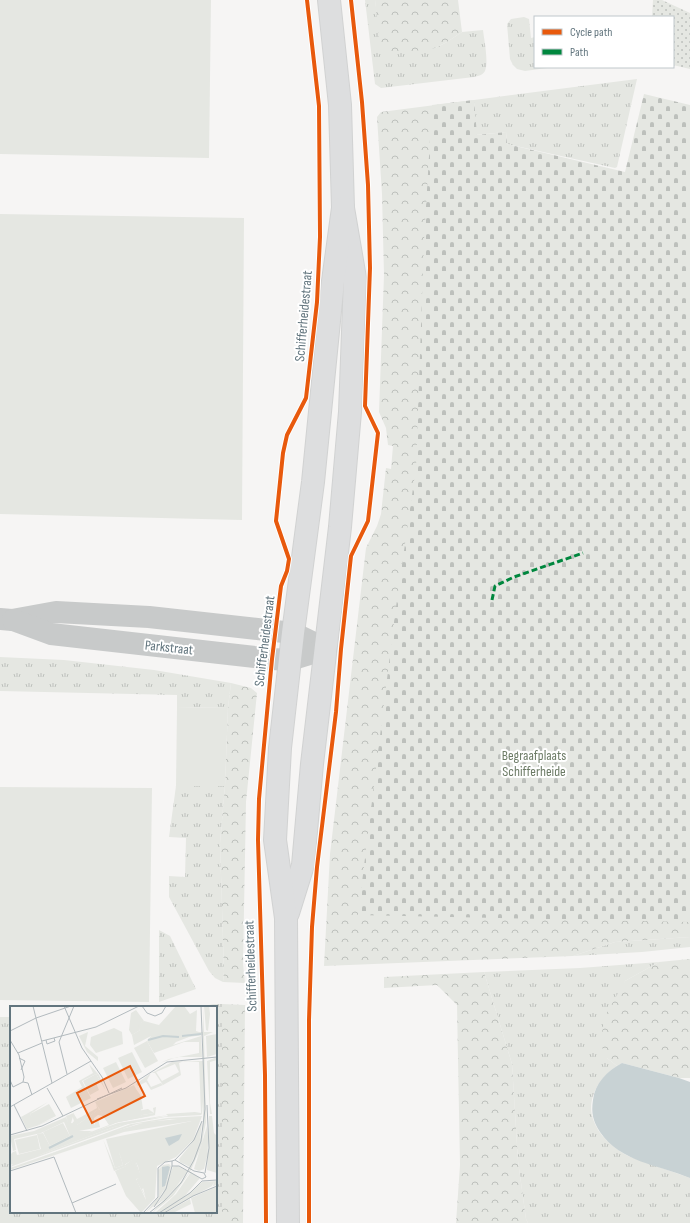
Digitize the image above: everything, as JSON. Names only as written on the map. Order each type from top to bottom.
[{"type":"street","name":"Schifferheidestraat","points":[[286,918],[303,865],[312,764],[340,527],[351,404],[355,278],[343,208],[340,104],[329,0]]},
{"type":"street","name":"Schifferheidestraat","points":[[288,1223],[286,918],[275,840],[280,748],[293,633],[313,482],[333,281],[343,208]]},
{"type":"street","name":"Parkstraat","points":[[6,620],[56,612],[149,617],[293,633],[326,648]]},
{"type":"street","name":"Parkstraat","points":[[6,620],[51,634],[290,660],[326,648]]},
{"type":"green space","points":[[0,0],[211,0],[209,158],[0,154]]},
{"type":"green space","points":[[365,0],[375,0],[377,15],[435,48],[462,32],[483,30],[486,57],[485,71],[474,77],[381,88],[375,84]]},
{"type":"green space","points":[[375,0],[458,0],[462,32],[435,48],[381,56]]},
{"type":"green space","points":[[653,0],[662,0],[690,13],[690,69],[674,65],[674,16],[652,16]]},
{"type":"green space","points":[[524,17],[529,19],[531,38],[534,37],[534,68],[547,68],[525,71],[517,69],[513,65],[510,59],[507,24],[511,19]]},
{"type":"green space","points":[[637,79],[617,167],[615,168],[507,144],[506,132],[476,135],[474,100]]},
{"type":"green space","name":"Begraafplaats Schifferheide","points":[[644,94],[690,105],[690,922],[358,915],[395,614],[416,467],[424,241],[432,105],[474,100],[477,135],[506,132],[507,144],[625,172]]},
{"type":"green space","name":"Begraafplaats Schifferheide","points":[[474,100],[476,135],[690,880],[690,937],[615,942],[573,956],[324,966],[330,854],[366,548],[381,514],[386,468],[391,469],[393,446],[388,445],[386,428],[379,412],[384,275],[382,194],[377,117],[381,112]]},
{"type":"green space","points":[[0,214],[244,218],[242,520],[0,514]]},
{"type":"green space","points":[[0,657],[64,660],[154,670],[231,683],[228,707],[177,708],[177,695],[0,691]]},
{"type":"green space","points":[[231,683],[251,688],[257,693],[246,802],[243,964],[245,983],[223,982],[224,972],[220,843],[225,786],[228,707]]},
{"type":"green space","points":[[228,707],[225,786],[176,786],[177,708]]},
{"type":"green space","points":[[176,786],[225,786],[220,843],[224,972],[223,982],[215,978],[209,971],[169,897],[169,876],[185,877],[186,838],[169,837]]},
{"type":"green space","points":[[0,787],[152,788],[149,1002],[0,1000]]},
{"type":"green space","points":[[159,930],[170,936],[196,989],[159,1002]]},
{"type":"green space","points":[[690,937],[690,947],[642,952],[573,956],[615,942]]},
{"type":"green space","points":[[690,959],[690,1078],[679,1078],[622,1063],[617,1066],[607,1058],[600,1043],[605,1016],[625,981],[659,962]]},
{"type":"green space","points":[[659,962],[625,981],[607,1058],[617,1066],[600,1082],[593,1096],[591,1111],[595,1125],[602,1136],[617,1149],[628,1156],[690,1178],[690,1223],[528,1223],[526,1219],[518,1161],[512,1064],[484,972],[580,968]]},
{"type":"green space","points":[[484,972],[512,1064],[518,1161],[526,1219],[528,1223],[456,1223],[460,1165],[457,1005],[437,985],[384,988],[384,977]]},
{"type":"green space","points":[[222,1004],[222,1223],[0,1223],[0,1017],[10,1017],[10,1213],[217,1213],[217,1006],[205,1006]]},
{"type":"green space","points":[[222,1004],[245,1005],[243,1223],[222,1223]]},
{"type":"shaded area","points":[[622,1063],[690,1082],[690,1178],[629,1156],[608,1142],[600,1132],[593,1117],[592,1109],[594,1094],[603,1078],[611,1070]]},
{"type":"marked path","points":[[492,600],[495,586],[514,577],[583,553]]},
{"type":"cycle path","points":[[266,1223],[265,1075],[258,840],[259,799],[272,659],[281,586],[287,571],[289,559],[276,521],[283,453],[287,435],[306,398],[317,302],[320,237],[319,106],[307,0]]},
{"type":"cycle path","points":[[309,1223],[309,1020],[312,927],[317,867],[336,712],[351,556],[368,521],[378,433],[365,406],[370,268],[368,185],[362,102],[351,0]]}]
